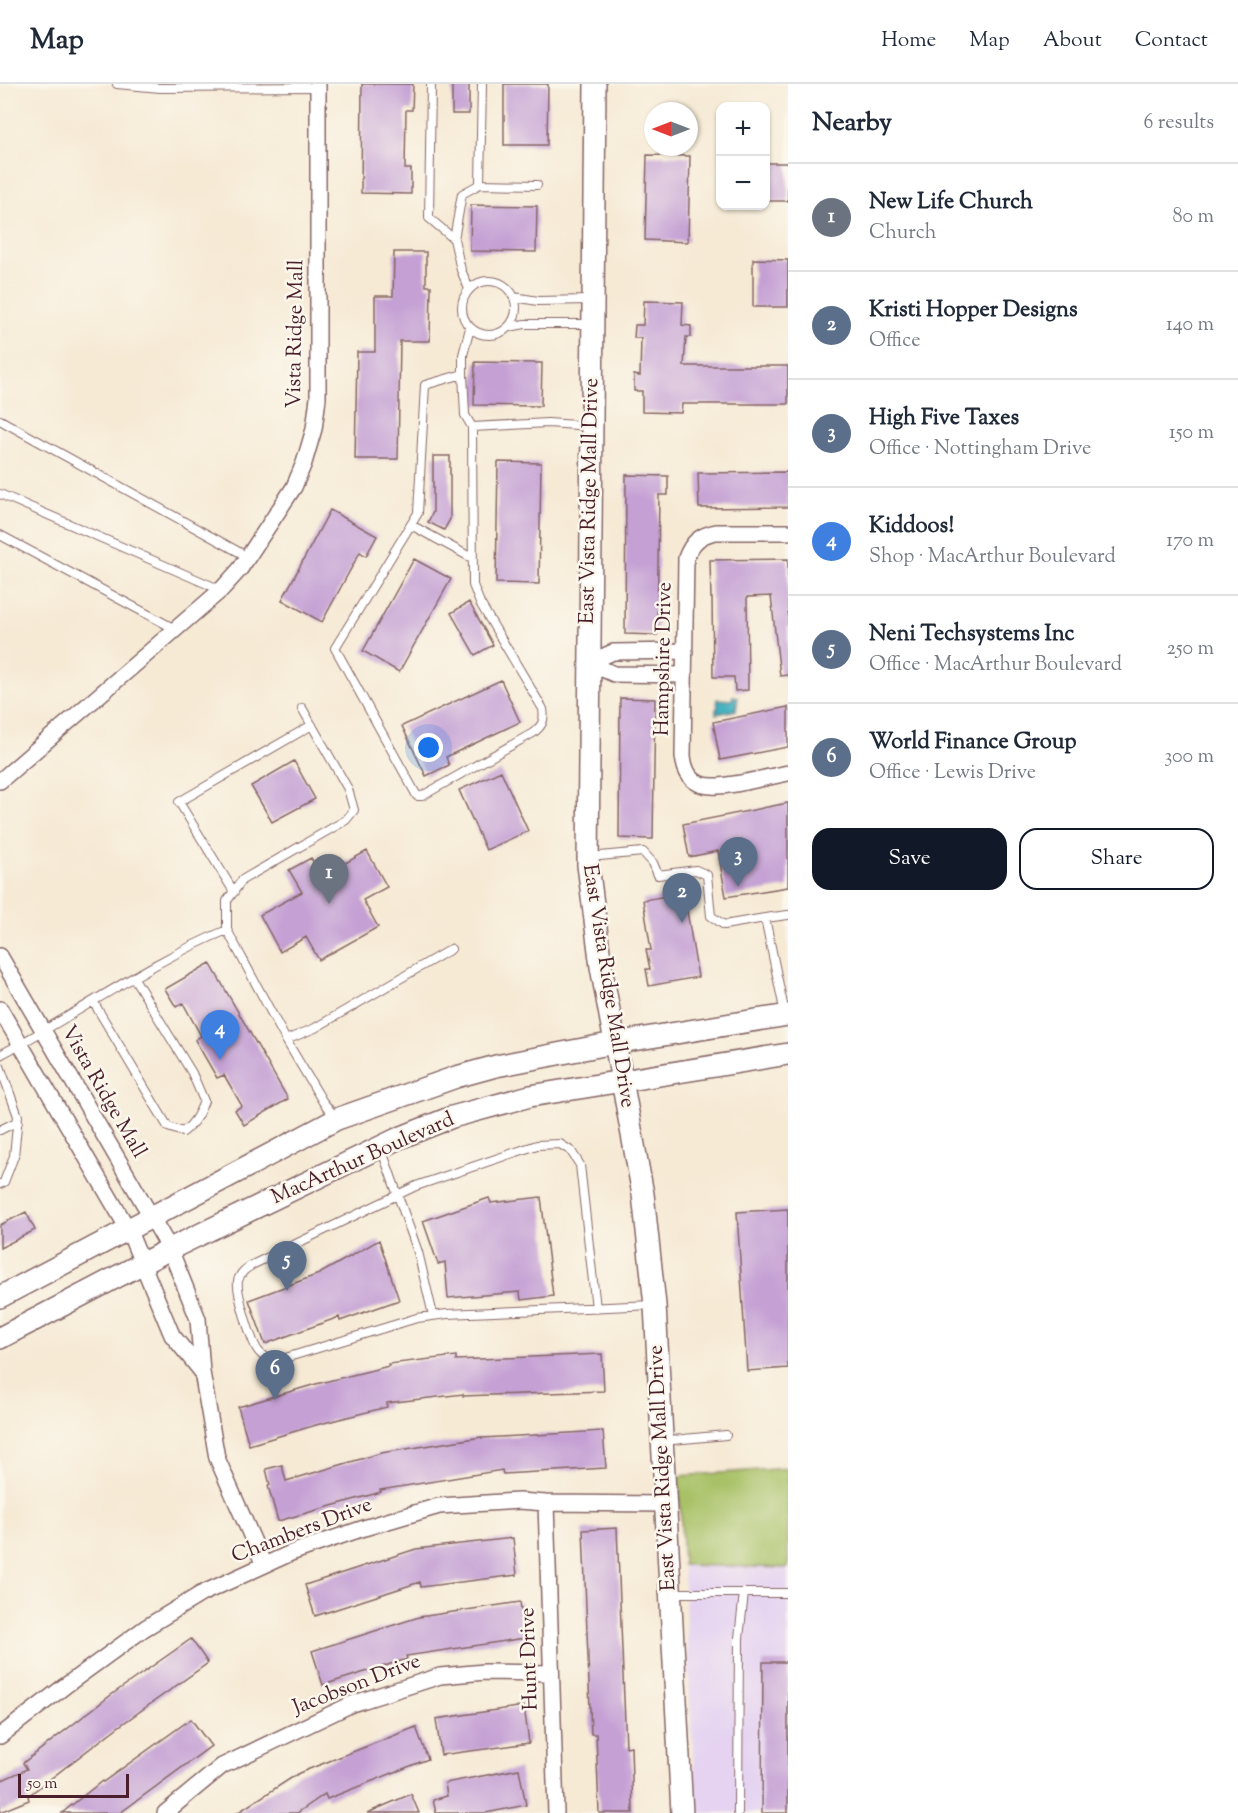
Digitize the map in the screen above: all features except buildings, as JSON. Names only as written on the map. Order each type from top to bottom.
[{"type":"main road","name":"East Vista Ridge Mall Drive","points":[[595,84],[588,857],[601,967],[643,1194],[654,1305],[682,1813]]},
{"type":"main road","name":"MacArthur Boulevard","points":[[0,1297],[337,1119],[456,1077],[496,1066],[614,1043],[787,1015]]},
{"type":"main road","name":"MacArthur Boulevard","points":[[0,1338],[170,1249],[381,1147],[452,1117],[540,1094],[788,1054]]},
{"type":"street","name":"Vista Ridge Mall","points":[[0,782],[221,590],[248,557],[294,487],[314,429],[318,398],[318,86]]},
{"type":"street","name":"Hampshire Drive","points":[[788,532],[716,532],[697,539],[690,548],[686,558],[683,756],[684,765],[693,780],[710,787],[788,773]]},
{"type":"street","points":[[589,663],[613,652],[685,651]]},
{"type":"street","points":[[589,663],[614,674],[684,675]]},
{"type":"street","name":"Vista Ridge Mall","points":[[0,956],[170,1249],[198,1319],[201,1372],[217,1458],[264,1565]]},
{"type":"street","points":[[0,1009],[128,1229],[172,1335],[201,1372]]},
{"type":"street","name":"Chambers Drive","points":[[0,1736],[145,1628],[201,1594],[291,1553],[363,1528],[439,1506],[519,1501],[665,1504]]},
{"type":"street","name":"Hunt Drive","points":[[546,1503],[556,1813]]},
{"type":"street","name":"Jacobson Drive","points":[[165,1813],[222,1766],[352,1704],[440,1676],[485,1672],[551,1673]]},
{"type":"lane","points":[[117,84],[160,88],[318,86]]},
{"type":"lane","points":[[431,84],[429,218],[454,239]]},
{"type":"lane","points":[[480,184],[482,84]]},
{"type":"lane","points":[[469,289],[461,270],[454,239],[462,194],[480,184],[537,185]]},
{"type":"lane","points":[[509,327],[516,313],[514,297],[509,290],[494,281],[476,283],[469,289],[462,304],[465,321],[470,328],[485,335],[525,324],[592,324]]},
{"type":"lane","points":[[514,297],[538,301],[593,300]]},
{"type":"lane","points":[[463,375],[425,385],[418,513],[335,648],[417,796],[423,796],[533,733],[541,727],[544,718],[543,709],[480,603],[473,585],[472,427],[465,415],[463,375],[463,355],[470,328]]},
{"type":"lane","points":[[0,420],[248,557]]},
{"type":"lane","points":[[472,427],[548,423],[591,426]]},
{"type":"lane","points":[[0,494],[221,590]]},
{"type":"lane","points":[[411,525],[472,558]]},
{"type":"lane","points":[[0,535],[175,629]]},
{"type":"lane","points":[[302,708],[348,789],[354,810],[346,820],[242,880],[227,901],[227,930],[286,1040],[323,1102],[337,1119]]},
{"type":"lane","points":[[234,892],[180,802],[312,725]]},
{"type":"lane","points":[[588,857],[642,852],[652,863],[658,875],[696,870],[707,875],[711,916],[724,925],[788,915]]},
{"type":"lane","points":[[765,918],[787,1015]]},
{"type":"lane","points":[[0,1055],[45,1032],[190,945],[227,930]]},
{"type":"lane","points":[[286,1040],[315,1028],[451,949]]},
{"type":"lane","points":[[94,1003],[168,1127],[183,1132],[191,1126],[204,1101],[192,1073],[134,978]]},
{"type":"lane","points":[[0,1066],[2,1080],[18,1116],[14,1156],[0,1184]]},
{"type":"lane","points":[[0,1130],[18,1121]]},
{"type":"lane","points":[[596,1308],[580,1165],[571,1151],[560,1144],[537,1145],[431,1180],[398,1194],[244,1271],[238,1281],[238,1297],[258,1352],[268,1359],[282,1359],[417,1318],[654,1305]]},
{"type":"lane","points":[[381,1147],[418,1252],[433,1316]]},
{"type":"lane","points":[[662,1442],[726,1435]]},
{"type":"lane","points":[[670,1593],[788,1593]]},
{"type":"lane","points":[[738,1813],[739,1638],[744,1593]]},
{"type":"shaded area","points":[[683,1565],[788,1568],[788,1813],[696,1813]]},
{"type":"green space","points":[[788,1468],[788,1568],[683,1565],[679,1476]]},
{"type":"water","points":[[733,696],[738,697],[736,710],[716,714],[717,699],[732,700]]},
{"type":"place","name":"High Five Taxes","points":[[738,887]]},
{"type":"place","name":"New Life Church","points":[[329,904]]},
{"type":"place","name":"Kristi Hopper Designs","points":[[682,923]]},
{"type":"place","name":"Kiddoos!","points":[[220,1060]]},
{"type":"place","name":"Neni Techsystems Inc","points":[[287,1291]]},
{"type":"place","name":"World Finance Group","points":[[275,1400]]}]
